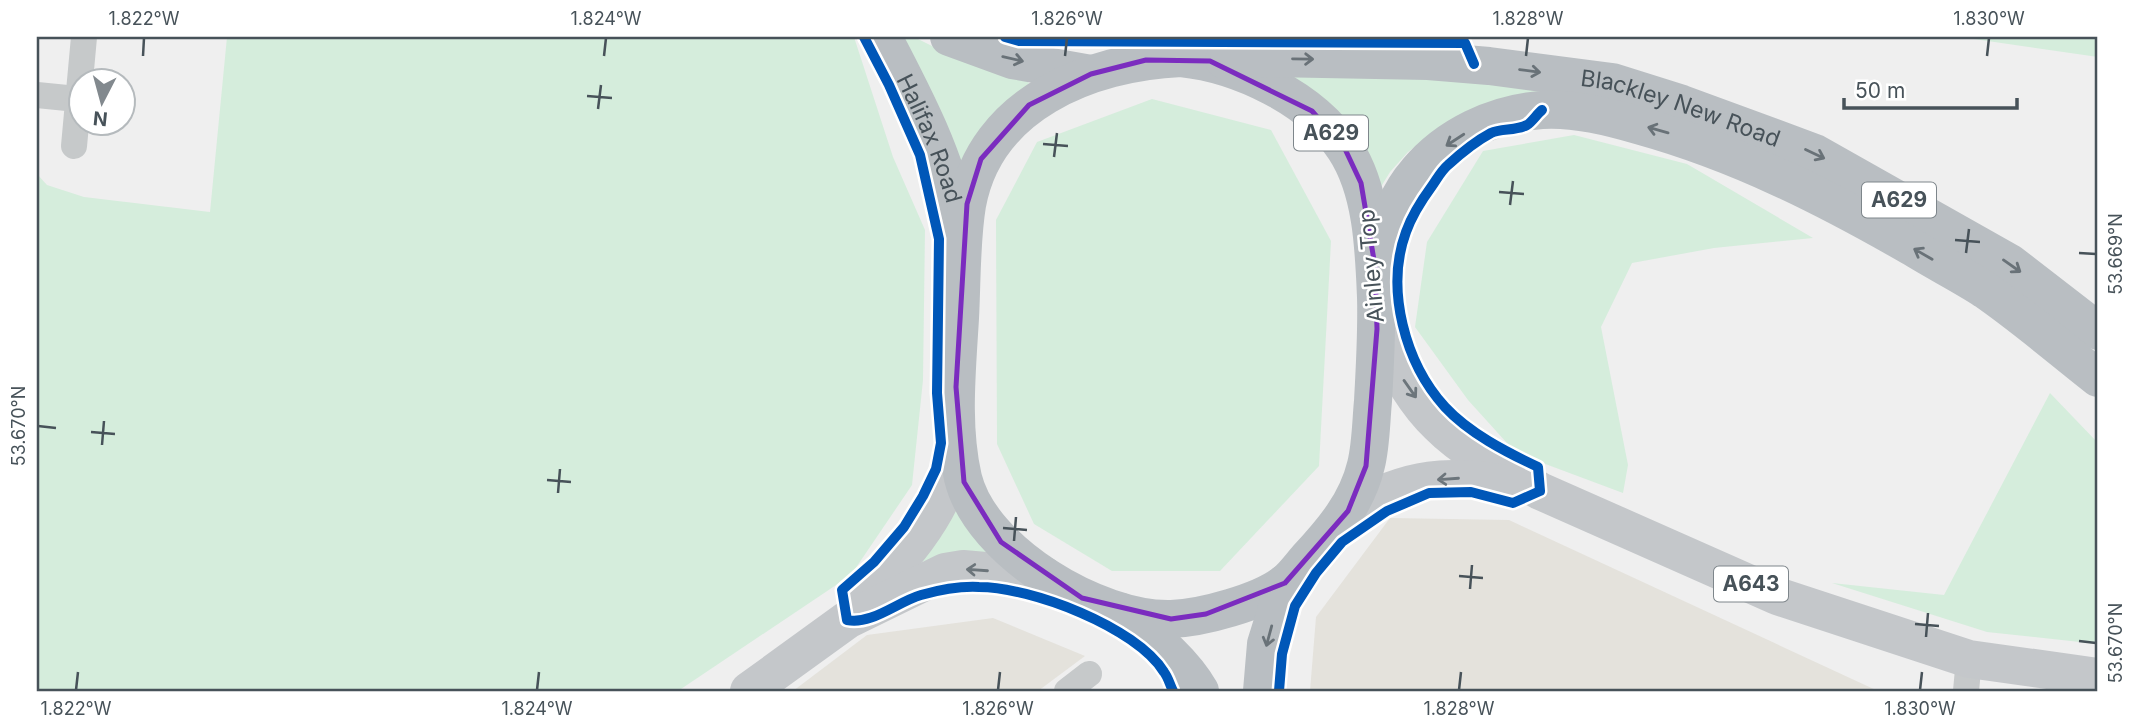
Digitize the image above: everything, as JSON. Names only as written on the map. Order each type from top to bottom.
[{"type":"highway","name":"Halifax Road","points":[[883,37],[939,151],[954,194],[964,246]]},
{"type":"highway","name":"A629","points":[[949,37],[1012,60],[1091,74]]},
{"type":"highway","name":"Ainley Top","points":[[1181,58],[1210,61],[1261,81],[1312,111],[1345,149],[1361,183],[1375,266],[1377,330],[1370,435],[1366,466],[1348,511],[1285,583],[1247,602],[1206,614],[1171,619],[1121,612],[1082,598],[1045,576],[1001,542],[973,504],[964,482],[958,451],[956,387],[964,246],[967,204],[982,159],[1006,128],[1029,105],[1091,74],[1146,60],[1181,58]]},
{"type":"highway","name":"Blackley New Road","points":[[1210,61],[1268,58],[1429,61],[1612,82],[1670,100],[1815,153],[2010,263],[2098,331]]},
{"type":"highway","name":"Blackley New Road","points":[[1375,266],[1393,208],[1417,172],[1435,153],[1455,138],[1496,119],[1518,113],[1564,110],[1623,120],[1700,144],[1777,175],[1844,208],[1984,290],[2098,378]]},
{"type":"highway","name":"A629","points":[[1262,691],[1266,643],[1285,583]]},
{"type":"highway","name":"A629","points":[[1121,612],[1177,659],[1200,691]]},
{"type":"main road","name":"A643","points":[[1377,330],[1405,383],[1440,427],[1540,491],[1777,596],[1967,675],[2098,677]]},
{"type":"main road","points":[[847,620],[867,591],[884,576],[929,521],[953,474],[958,451]]},
{"type":"main road","name":"A643","points":[[1348,511],[1394,488],[1451,477],[1478,479],[1540,491]]},
{"type":"main road","points":[[749,691],[847,620],[945,572],[963,569],[1045,576]]},
{"type":"street","points":[[81,66],[84,37]]},
{"type":"street","points":[[37,95],[66,98]]},
{"type":"street","points":[[74,146],[75,136]]},
{"type":"street","points":[[1067,691],[1089,674]]},
{"type":"highlighted area","points":[[1146,60],[1210,61],[1312,111],[1345,149],[1361,183],[1375,266],[1377,329],[1366,466],[1348,511],[1285,583],[1206,614],[1171,619],[1082,598],[1001,542],[964,482],[956,387],[967,204],[981,159],[1029,105],[1091,74]]},
{"type":"shaded area","points":[[1390,518],[1509,520],[1878,691],[1310,691],[1316,617]]},
{"type":"shaded area","points":[[993,618],[1085,656],[1038,691],[793,691],[867,635]]},
{"type":"green space","points":[[227,37],[854,37],[893,157],[925,230],[923,380],[912,485],[851,575],[678,691],[37,691],[37,174],[47,185],[84,197],[210,212]]},
{"type":"green space","points":[[895,37],[914,37],[952,56],[1023,75],[1033,89],[964,177]]},
{"type":"green space","points":[[1960,37],[2098,37],[2098,57]]},
{"type":"green space","points":[[1281,76],[1466,79],[1542,85],[1537,95],[1446,123],[1408,152],[1390,172],[1376,195]]},
{"type":"green space","points":[[1152,99],[1271,130],[1331,241],[1319,466],[1220,571],[1112,571],[1034,524],[997,444],[996,220],[1037,142]]},
{"type":"green space","points":[[1574,135],[1687,164],[1813,238],[1714,248],[1632,263],[1601,327],[1628,465],[1623,493],[1516,453],[1468,400],[1415,327],[1427,242],[1483,151]]},
{"type":"green space","points":[[2050,393],[2098,443],[2098,644],[1987,632],[1832,583],[1944,595]]},
{"type":"green space","points":[[959,489],[1000,555],[936,558],[915,564]]},
{"type":"cycle path","points":[[864,37],[920,155],[939,239],[937,393],[941,443],[936,469],[904,527],[874,562],[842,590],[847,620],[866,619],[912,598],[950,589],[979,587],[1026,594],[1080,613],[1131,640],[1150,655],[1164,672],[1173,691]]},
{"type":"cycle path","points":[[1005,37],[1019,41],[1465,43],[1474,64]]},
{"type":"cycle path","points":[[1279,691],[1282,654],[1295,606],[1316,573],[1342,542],[1387,511],[1429,493],[1471,492],[1513,503],[1540,491],[1538,467],[1465,425],[1445,407],[1431,389],[1419,369],[1403,324],[1398,277],[1400,254],[1408,226],[1443,170],[1485,136],[1495,131],[1527,125],[1542,110]]}]
